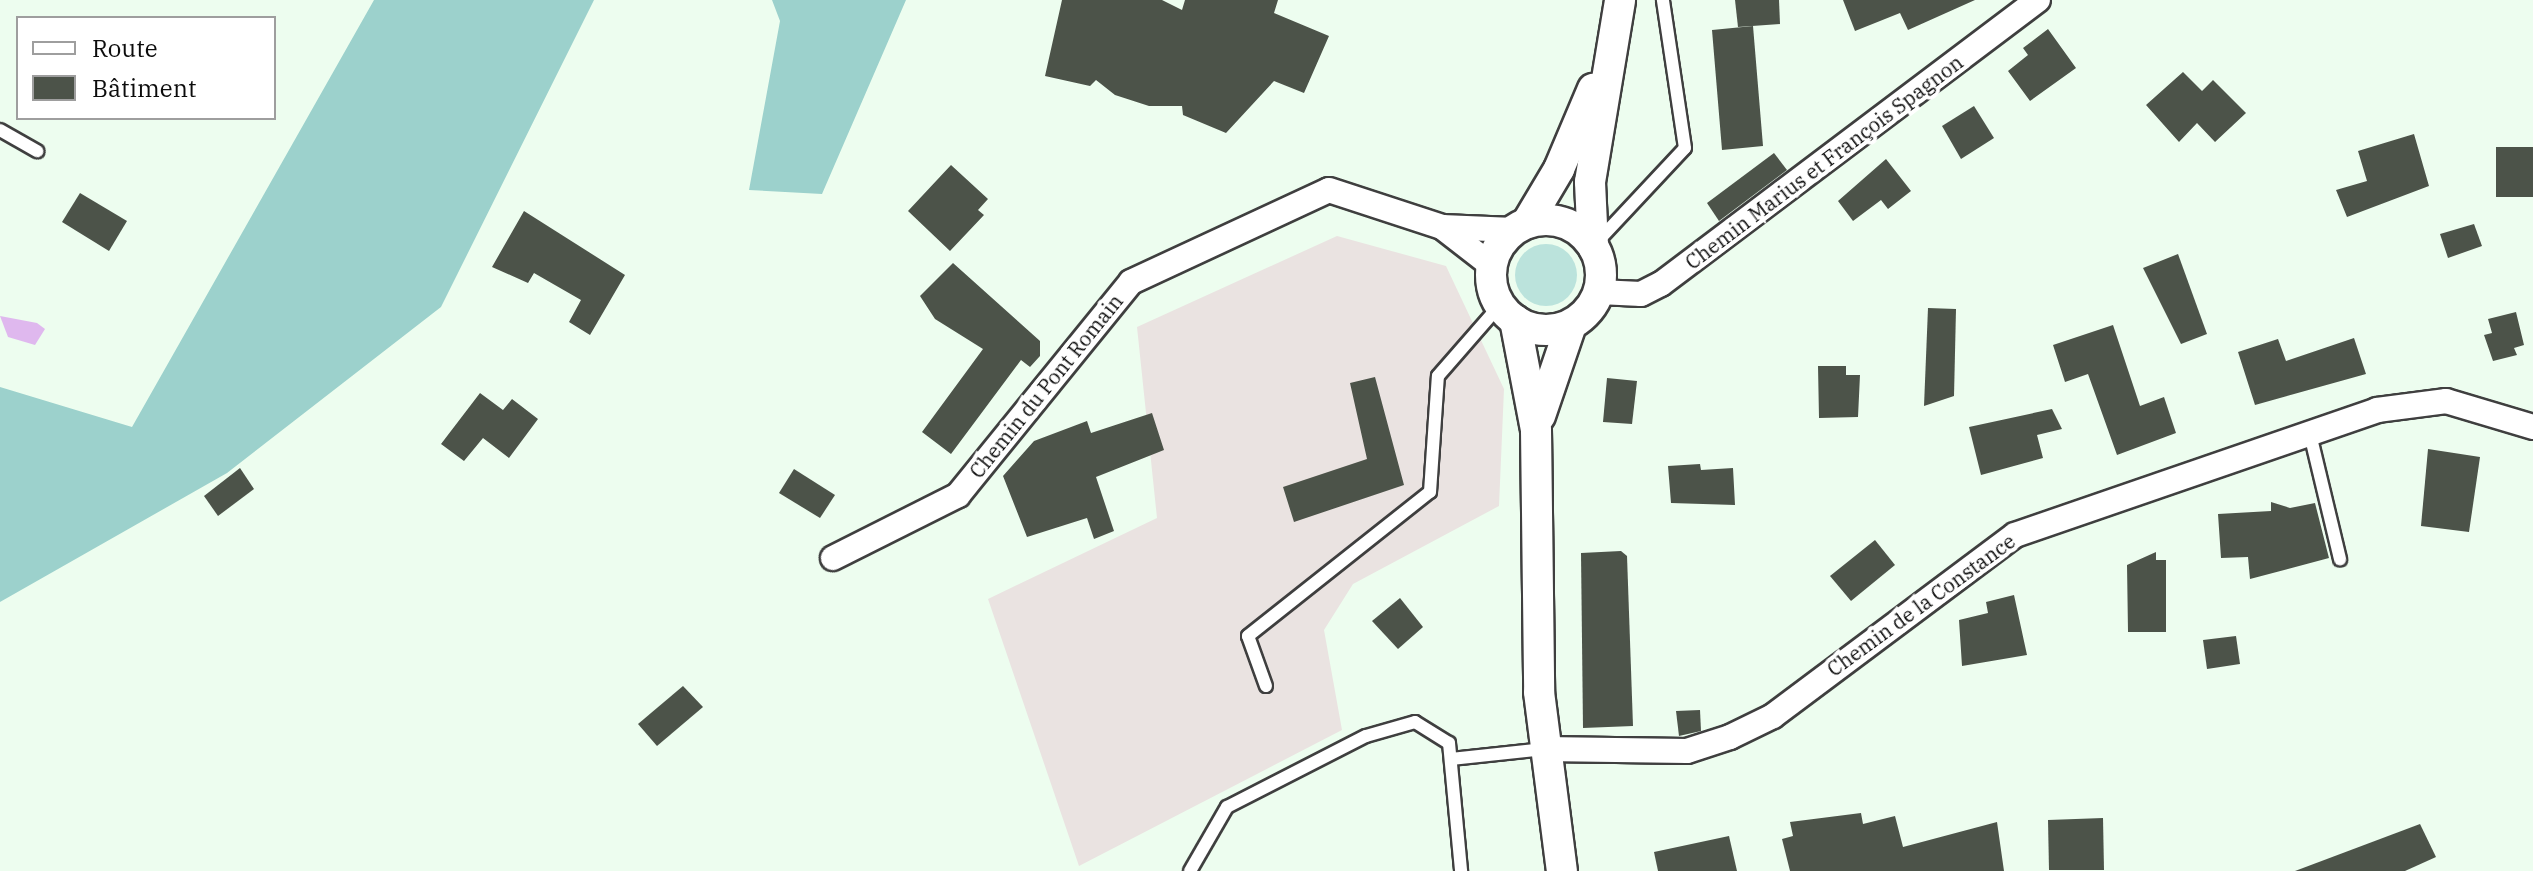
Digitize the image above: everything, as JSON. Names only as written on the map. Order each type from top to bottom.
[{"type":"street","points":[[1536,430],[1571,325],[1599,292],[1590,182],[1620,0]]},
{"type":"street","name":"Chemin Marius et François Spagnon","points":[[1599,292],[1641,294],[1661,284],[2038,0]]},
{"type":"street","points":[[1562,871],[1544,749],[1536,430],[1507,313],[1491,265],[1559,169],[1612,47]]},
{"type":"street","name":"Chemin du Pont Romain","points":[[833,558],[958,495],[1131,282],[1329,190],[1442,227],[1520,226]]},
{"type":"street","points":[[1520,226],[1571,225],[1593,246]]},
{"type":"street","name":"Chemin du Pont Romain","points":[[1442,227],[1491,265]]},
{"type":"street","points":[[1507,313],[1542,330],[1571,325]]},
{"type":"street","name":"Chemin de la Constance","points":[[1544,749],[1687,751],[1730,737],[1773,716],[2015,535],[2377,410],[2446,401],[2533,427]]},
{"type":"lane","points":[[1593,246],[1685,148],[1663,0]]},
{"type":"lane","points":[[0,130],[37,151]]},
{"type":"lane","points":[[1266,686],[1248,636],[1430,492],[1438,376],[1507,313]]},
{"type":"lane","points":[[2310,434],[2340,559]]},
{"type":"lane","points":[[1190,871],[1227,807],[1366,736],[1415,722],[1449,743],[1461,871]]},
{"type":"lane","points":[[1451,759],[1544,749]]},
{"type":"shaded area","points":[[374,0],[594,0],[441,307],[227,473],[0,602],[0,387],[132,427]]},
{"type":"shaded area","points":[[772,0],[906,0],[822,194],[749,190],[780,21]]},
{"type":"shaded area","points":[[1337,236],[1446,266],[1504,389],[1499,506],[1353,584],[1324,630],[1342,730],[1079,866],[988,599],[1157,518],[1137,327]]},
{"type":"shaded area","points":[[1546,244],[1558,246],[1568,253],[1575,263],[1575,287],[1568,297],[1558,304],[1546,306],[1534,304],[1524,297],[1517,287],[1515,275],[1517,263],[1524,253],[1534,246]]},
{"type":"shaded area","points":[[0,316],[37,323],[45,329],[35,345],[8,337]]},
{"type":"building","points":[[1062,0],[1162,0],[1182,10],[1185,0],[1278,0],[1274,13],[1329,36],[1304,93],[1274,81],[1226,133],[1183,115],[1182,106],[1149,106],[1115,95],[1096,80],[1090,86],[1045,76]]},
{"type":"building","points":[[1735,0],[1779,0],[1780,24],[1738,27]]},
{"type":"building","points":[[1843,0],[1975,0],[1908,30],[1900,13],[1855,31]]},
{"type":"building","points":[[1753,26],[1763,146],[1722,150],[1712,30]]},
{"type":"building","points":[[2048,29],[2076,68],[2030,101],[2008,71],[2028,55],[2023,48]]},
{"type":"building","points":[[2183,72],[2202,91],[2213,80],[2246,113],[2215,142],[2197,123],[2179,142],[2146,105]]},
{"type":"building","points":[[1974,106],[1994,138],[1961,159],[1942,126]]},
{"type":"building","points":[[2414,134],[2429,186],[2347,217],[2336,190],[2367,181],[2358,151]]},
{"type":"building","points":[[2496,147],[2533,147],[2533,197],[2496,197]]},
{"type":"building","points":[[1774,153],[1787,170],[1719,221],[1707,203]]},
{"type":"building","points":[[1886,159],[1911,191],[1888,209],[1881,200],[1853,221],[1838,201]]},
{"type":"building","points":[[951,165],[988,199],[978,210],[984,215],[950,251],[908,211]]},
{"type":"building","points":[[80,193],[127,221],[109,251],[62,222]]},
{"type":"building","points":[[524,211],[625,275],[590,335],[569,322],[581,300],[534,273],[528,283],[492,267]]},
{"type":"building","points":[[2474,224],[2482,246],[2448,258],[2440,234]]},
{"type":"building","points":[[2178,254],[2207,334],[2181,344],[2143,268]]},
{"type":"building","points":[[953,263],[1040,341],[1040,356],[1030,367],[1021,360],[951,454],[922,432],[983,349],[935,319],[920,296]]},
{"type":"building","points":[[1928,308],[1956,309],[1954,396],[1924,406]]},
{"type":"building","points":[[2516,312],[2524,345],[2514,348],[2517,355],[2493,361],[2484,335],[2492,333],[2488,319]]},
{"type":"building","points":[[2113,325],[2140,406],[2164,397],[2176,433],[2117,455],[2088,374],[2065,382],[2053,345]]},
{"type":"building","points":[[2354,338],[2366,374],[2255,405],[2238,352],[2278,339],[2286,361]]},
{"type":"building","points":[[1818,366],[1846,366],[1846,375],[1860,375],[1858,417],[1819,418]]},
{"type":"building","points":[[1375,377],[1404,485],[1294,522],[1283,487],[1367,459],[1350,383]]},
{"type":"building","points":[[1607,378],[1637,381],[1632,424],[1603,422]]},
{"type":"building","points":[[480,393],[503,410],[512,399],[538,419],[509,458],[483,438],[464,461],[441,444]]},
{"type":"building","points":[[2052,409],[2062,429],[2037,435],[2043,458],[1981,475],[1969,427]]},
{"type":"building","points":[[1152,413],[1164,450],[1096,477],[1114,531],[1094,539],[1087,518],[1027,537],[1003,476],[1034,441],[1087,421],[1091,433]]},
{"type":"building","points":[[2428,449],[2480,457],[2469,532],[2421,526]]},
{"type":"building","points":[[1700,464],[1701,470],[1733,468],[1735,505],[1671,503],[1668,466]]},
{"type":"building","points":[[240,468],[254,489],[218,516],[204,496]]},
{"type":"building","points":[[794,469],[835,495],[820,518],[779,493]]},
{"type":"building","points":[[2271,502],[2290,508],[2315,503],[2329,558],[2250,579],[2248,557],[2221,558],[2218,514],[2271,511]]},
{"type":"building","points":[[1875,540],[1895,565],[1851,601],[1830,576]]},
{"type":"building","points":[[1621,551],[1627,556],[1633,726],[1583,728],[1581,553]]},
{"type":"building","points":[[2156,552],[2156,560],[2166,560],[2166,632],[2128,632],[2127,565]]},
{"type":"building","points":[[2014,595],[2027,655],[1962,666],[1959,620],[1988,613],[1986,602]]},
{"type":"building","points":[[1400,598],[1423,627],[1398,649],[1372,621]]},
{"type":"building","points":[[2236,636],[2240,664],[2207,669],[2203,640]]},
{"type":"building","points":[[683,686],[703,707],[657,746],[638,724]]},
{"type":"building","points":[[1700,710],[1701,731],[1679,736],[1676,711]]},
{"type":"building","points":[[1861,813],[1863,824],[1895,816],[1903,847],[1997,822],[2004,871],[1790,871],[1782,839],[1793,836],[1790,822]]},
{"type":"building","points":[[2103,818],[2104,870],[2049,870],[2048,820]]},
{"type":"building","points":[[2420,824],[2436,857],[2405,871],[2295,871]]},
{"type":"building","points":[[1729,836],[1737,871],[1658,871],[1654,852]]}]
